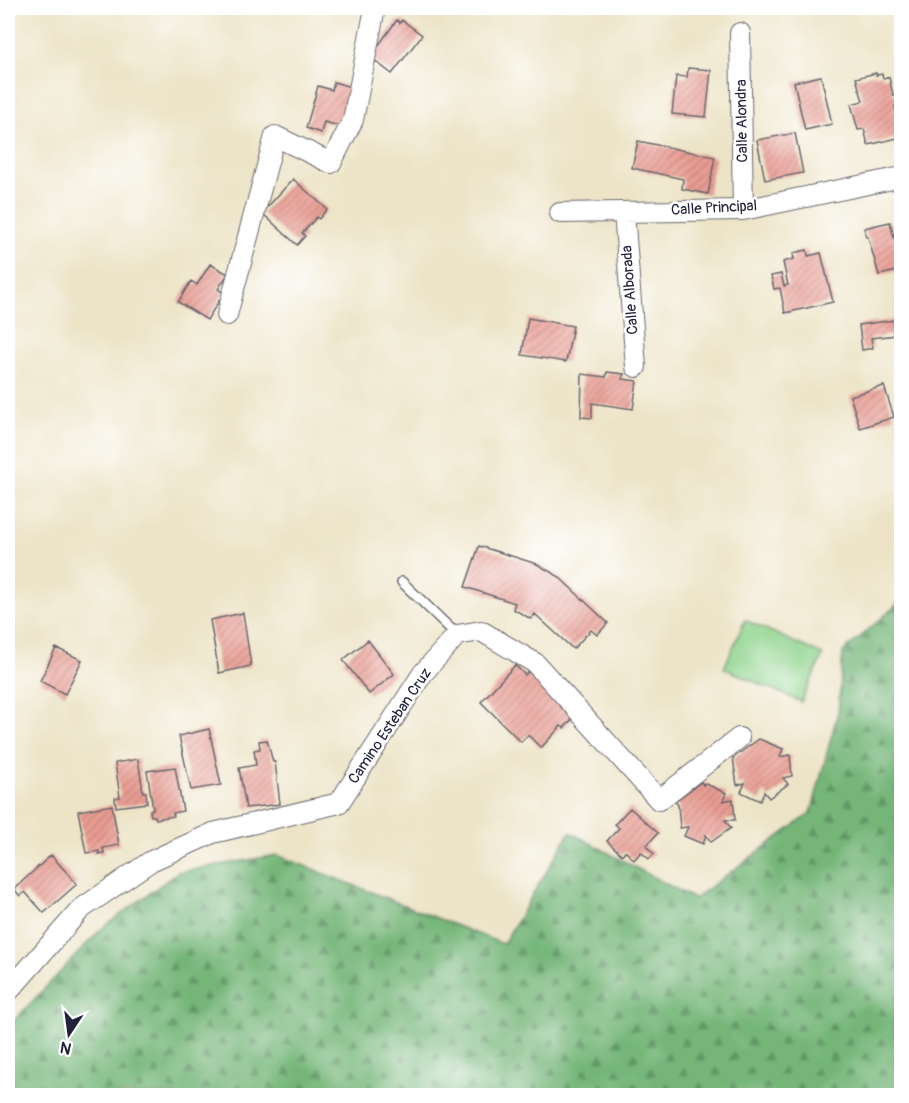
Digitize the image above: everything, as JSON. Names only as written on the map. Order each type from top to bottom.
[{"type":"street","points":[[227,315],[275,136],[332,163],[353,120],[375,8]]},
{"type":"street","name":"Calle Alondra","points":[[740,33],[743,210]]},
{"type":"street","name":"Calle Principal","points":[[560,213],[743,210],[902,177]]},
{"type":"street","name":"Calle Alborada","points":[[624,212],[636,367]]},
{"type":"street","points":[[457,635],[481,631],[535,663],[659,800],[738,738]]},
{"type":"street","name":"Camino Esteban Cruz","points":[[8,992],[81,909],[151,861],[213,833],[339,803],[423,673],[457,635]]},
{"type":"lane","points":[[402,582],[457,635]]},
{"type":"green space","points":[[901,601],[901,1095],[8,1095],[8,1027],[100,930],[178,872],[277,855],[503,944],[570,832],[694,899],[811,813],[838,712],[843,652]]},
{"type":"green space","points":[[745,620],[823,655],[801,702],[724,668]]},
{"type":"building","points":[[397,20],[400,23],[402,20],[422,35],[392,74],[370,57]]},
{"type":"building","points":[[688,68],[711,70],[706,117],[672,114],[676,76],[687,77]]},
{"type":"building","points":[[876,73],[876,75],[882,74],[883,78],[889,77],[893,95],[898,94],[901,105],[895,106],[902,137],[868,145],[864,129],[858,130],[851,104],[863,101],[856,78]]},
{"type":"building","points":[[821,76],[832,124],[805,130],[794,82]]},
{"type":"building","points":[[334,82],[354,88],[343,127],[324,122],[321,133],[306,128],[318,86],[332,90]]},
{"type":"building","points":[[795,133],[803,173],[765,180],[757,140]]},
{"type":"building","points":[[638,141],[715,157],[708,194],[682,189],[683,179],[632,168]]},
{"type":"building","points":[[293,179],[327,209],[302,233],[305,236],[297,245],[262,213]]},
{"type":"building","points":[[890,222],[901,270],[879,275],[864,228]]},
{"type":"building","points":[[807,250],[808,256],[821,253],[833,302],[785,313],[780,288],[774,289],[771,276],[781,274],[784,286],[788,285],[783,262],[794,259],[793,253]]},
{"type":"building","points":[[210,264],[228,274],[218,289],[224,293],[207,320],[178,302],[191,281],[197,285]]},
{"type":"building","points":[[528,318],[573,326],[566,362],[522,355]]},
{"type":"building","points":[[894,320],[896,335],[871,338],[873,348],[862,350],[859,325]]},
{"type":"building","points":[[607,372],[624,374],[622,379],[637,381],[633,409],[592,403],[592,418],[581,417],[582,374],[606,377]]},
{"type":"building","points":[[884,386],[894,417],[860,428],[850,396]]},
{"type":"building","points":[[479,546],[537,564],[558,576],[608,623],[597,635],[591,630],[573,649],[535,614],[531,619],[513,609],[515,603],[465,587]]},
{"type":"building","points":[[243,613],[251,666],[219,673],[210,620]]},
{"type":"building","points":[[368,640],[394,674],[369,694],[343,660]]},
{"type":"building","points":[[56,648],[82,660],[65,694],[40,681]]},
{"type":"building","points":[[515,665],[525,675],[530,670],[575,716],[564,728],[561,726],[541,748],[528,735],[521,742],[481,702]]},
{"type":"building","points":[[209,729],[221,785],[191,790],[179,736]]},
{"type":"building","points":[[759,739],[783,749],[780,757],[790,755],[792,776],[783,778],[788,784],[769,798],[764,792],[760,801],[741,792],[745,783],[737,785],[733,758]]},
{"type":"building","points":[[267,740],[273,762],[275,762],[280,804],[246,808],[239,768],[256,765],[254,750],[260,749],[259,741]]},
{"type":"building","points":[[138,759],[147,803],[116,807],[115,798],[120,797],[115,763]]},
{"type":"building","points":[[175,767],[183,811],[173,813],[174,816],[156,819],[155,816],[151,816],[150,810],[153,809],[147,771]]},
{"type":"building","points":[[701,782],[703,785],[704,783],[726,793],[723,801],[733,799],[735,820],[725,820],[731,828],[711,842],[706,835],[703,844],[684,836],[688,827],[680,828],[678,805],[675,801]]},
{"type":"building","points":[[112,805],[119,845],[103,848],[104,853],[99,854],[99,851],[86,853],[78,811]]},
{"type":"building","points":[[630,808],[658,833],[646,846],[654,854],[649,859],[641,852],[634,860],[625,851],[622,855],[607,841],[619,828],[615,824]]},
{"type":"building","points":[[51,855],[77,884],[44,913],[25,892],[20,896],[14,889]]}]
